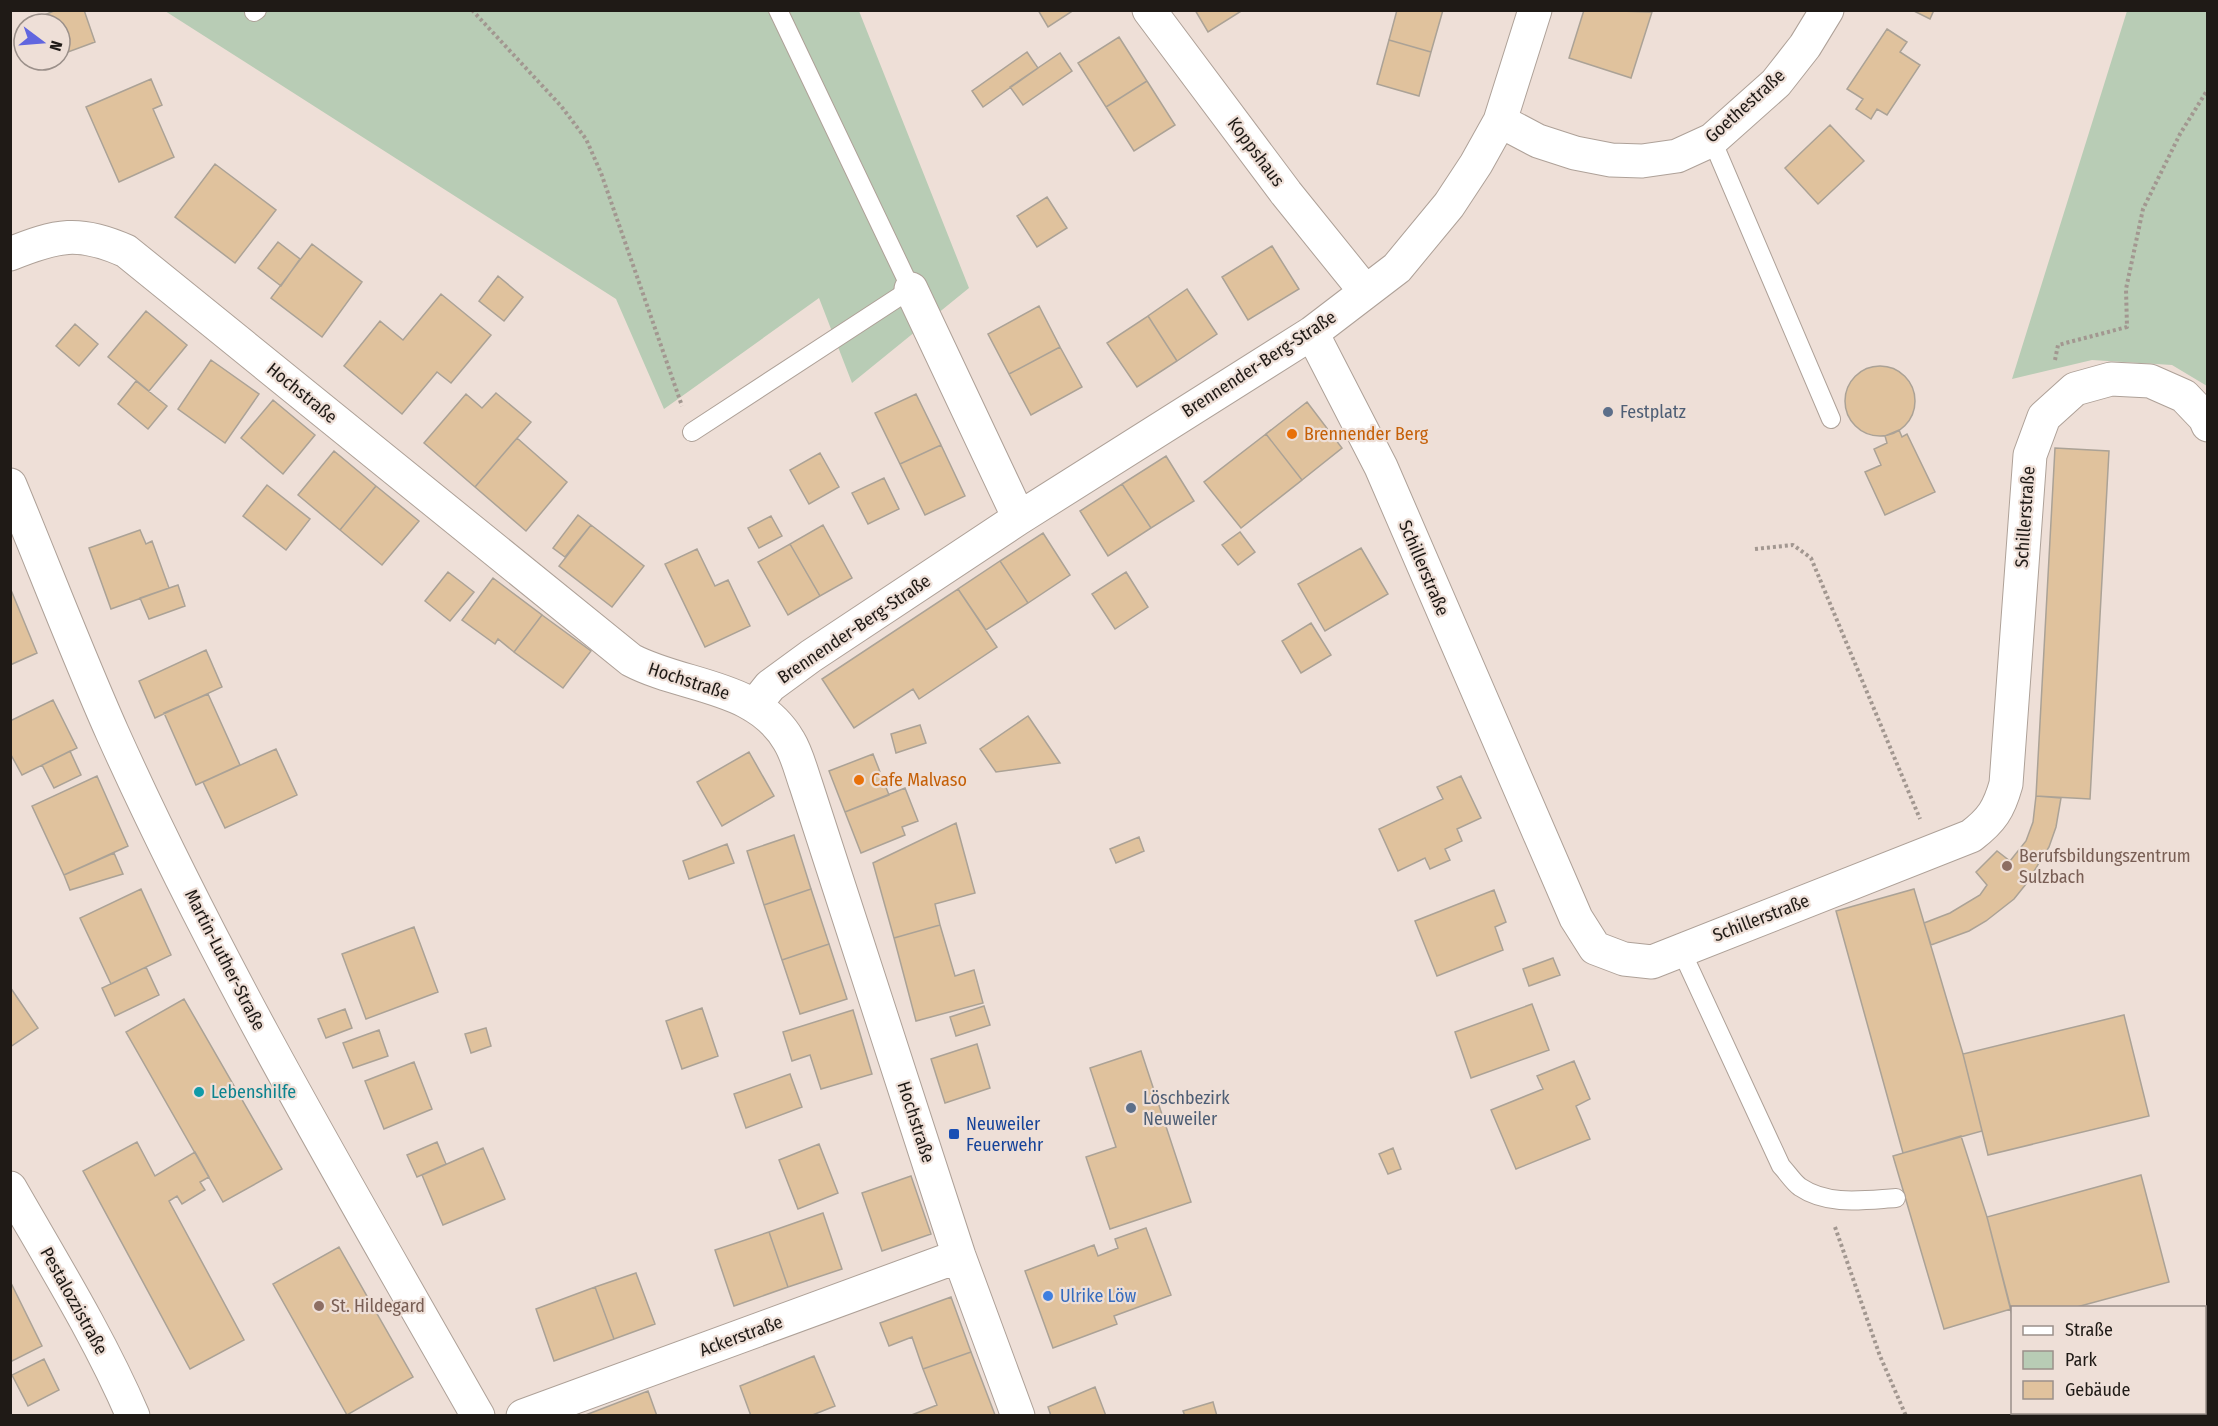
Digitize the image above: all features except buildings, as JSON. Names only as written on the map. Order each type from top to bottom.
[{"type":"street","name":"Koppshaus","points":[[1149,10],[1286,193],[1365,291]]},
{"type":"street","name":"Brennender-Berg-Straße","points":[[754,706],[770,686],[786,674],[1019,518],[1312,333],[1397,267],[1449,205],[1476,164],[1500,121],[1535,10]]},
{"type":"street","name":"Goethestraße","points":[[1500,121],[1538,141],[1575,153],[1611,160],[1642,161],[1677,156],[1712,140],[1776,83],[1805,46],[1827,10]]},
{"type":"street","name":"Hochstraße","points":[[10,254],[44,241],[75,237],[101,240],[126,251],[631,660],[651,671],[728,692],[754,706],[777,723],[791,743],[959,1256],[1018,1416]]},
{"type":"street","points":[[911,289],[1019,518]]},
{"type":"street","name":"Schillerstraße","points":[[1312,333],[1381,467],[1576,918],[1595,948],[1624,959],[1652,962],[1971,836],[1987,824],[2000,806],[2006,784],[2030,455],[2044,417],[2075,389],[2111,379],[2121,379],[2150,381],[2184,396],[2205,418],[2208,425]]},
{"type":"street","name":"Martin-Luther-Straße","points":[[10,485],[112,732],[185,884],[280,1069],[478,1416]]},
{"type":"street","name":"Pestalozzistraße","points":[[10,1188],[64,1282],[121,1388],[133,1416]]},
{"type":"street","name":"Ackerstraße","points":[[523,1416],[959,1256]]},
{"type":"lane","points":[[692,432],[911,289],[778,10]]},
{"type":"lane","points":[[1712,140],[1831,419]]},
{"type":"lane","points":[[1681,950],[1781,1166],[1799,1186],[1824,1198],[1849,1202],[1896,1198]]},
{"type":"path","points":[[472,10],[561,106],[586,139],[601,173],[692,432]]},
{"type":"path","points":[[2044,417],[2058,345],[2127,327],[2126,289],[2143,209],[2180,134],[2208,88]]},
{"type":"path","points":[[1755,549],[1794,545],[1811,558],[1933,851]]},
{"type":"path","points":[[1824,1198],[1880,1356],[1906,1416]]},
{"type":"green space","points":[[165,11],[859,11],[969,288],[852,383],[819,298],[664,409],[616,299]]},
{"type":"green space","points":[[2127,11],[2207,11],[2207,386],[2172,365],[2092,360],[2012,379]]},
{"type":"place","name":"Festplatz","points":[[1608,412]]},
{"type":"place","name":"Brennender Berg","points":[[1292,434]]},
{"type":"place","name":"Cafe Malvaso","points":[[859,780]]},
{"type":"place","name":"Berufsbildungszentrum Sulzbach","points":[[2007,866]]},
{"type":"place","name":"Lebenshilfe","points":[[199,1092]]},
{"type":"place","name":"Löschbezirk Neuweiler","points":[[1131,1108]]},
{"type":"place","name":"Neuweiler Feuerwehr","points":[[954,1134]]},
{"type":"place","name":"Ulrike Löw","points":[[1048,1296]]},
{"type":"place","name":"St. Hildegard","points":[[319,1306]]}]
